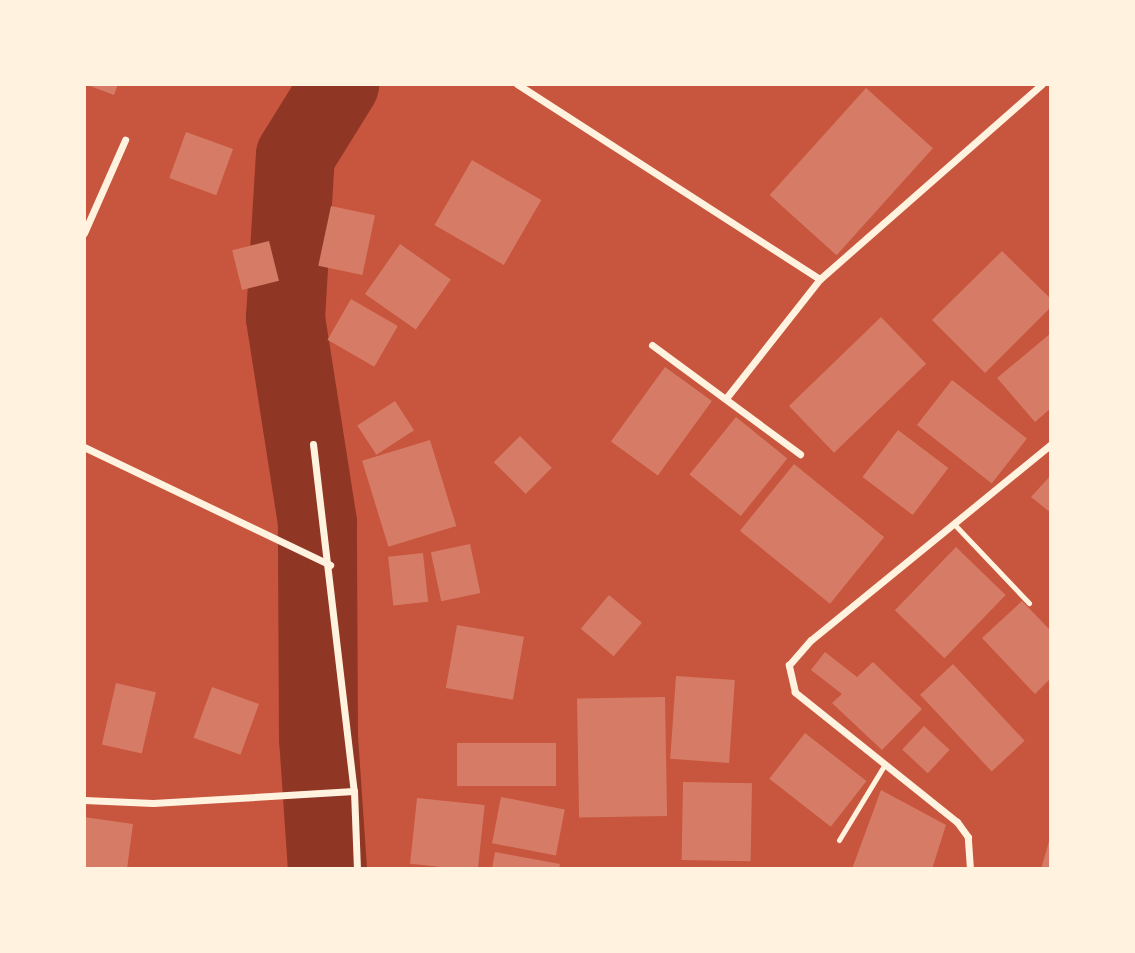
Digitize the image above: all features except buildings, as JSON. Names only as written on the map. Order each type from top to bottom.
[{"type":"street","points":[[517,84],[820,279]]},
{"type":"street","points":[[727,397],[820,279],[1042,84]]},
{"type":"street","points":[[84,233],[125,140]]},
{"type":"street","points":[[653,345],[727,397],[800,454]]},
{"type":"street","points":[[313,444],[330,565],[354,791],[357,869]]},
{"type":"street","points":[[970,869],[968,837],[957,822],[788,681],[789,665],[811,640],[1051,444]]},
{"type":"street","points":[[84,447],[330,565]]},
{"type":"street","points":[[84,800],[253,799],[354,791]]},
{"type":"lane","points":[[954,524],[1029,603]]},
{"type":"lane","points":[[839,840],[885,764]]},
{"type":"waterway","points":[[327,869],[318,738],[317,522],[285,317],[295,155],[339,84]]}]
